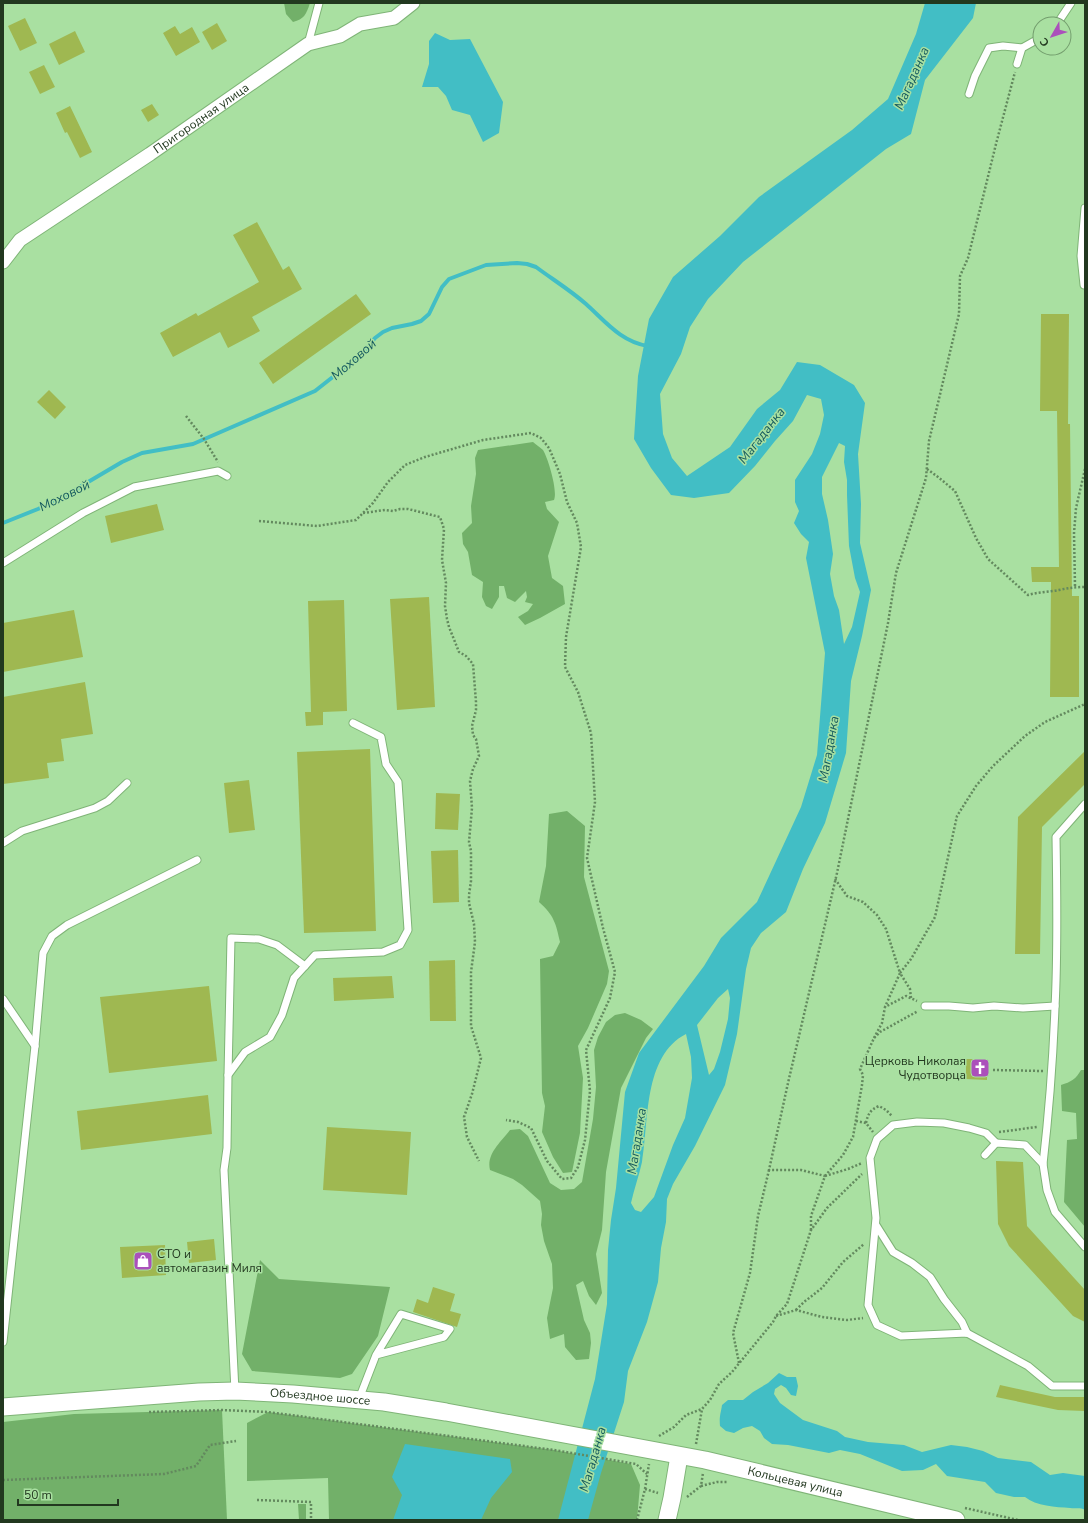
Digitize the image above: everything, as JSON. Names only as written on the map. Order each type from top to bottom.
[{"type":"street","name":"Пригородная улица","points":[[3,262],[20,240],[150,154],[308,44],[340,36],[360,24],[394,18],[413,3]]},
{"type":"street","name":"Объездное шоссе","points":[[3,1406],[199,1392],[234,1391],[293,1394],[359,1399],[420,1407],[634,1448]]},
{"type":"street","name":"Кольцевая улица","points":[[634,1448],[705,1460],[956,1520]]},
{"type":"street","points":[[667,1520],[679,1456]]},
{"type":"lane","points":[[308,44],[319,3]]},
{"type":"lane","points":[[1062,16],[1070,3]]},
{"type":"lane","points":[[969,94],[975,76],[989,48],[1003,46],[1022,48],[1032,42]]},
{"type":"lane","points":[[1017,64],[1022,48]]},
{"type":"lane","points":[[1085,208],[1081,256],[1085,285]]},
{"type":"lane","points":[[3,563],[83,513],[134,487],[218,470],[227,476]]},
{"type":"lane","points":[[228,1075],[245,1052],[270,1037],[282,1015],[294,978],[315,955],[382,952],[400,945],[408,930],[398,782],[386,764],[381,737],[353,723]]},
{"type":"lane","points":[[3,843],[22,831],[95,808],[108,800],[127,783]]},
{"type":"lane","points":[[1085,804],[1056,837],[1056,1006],[1052,1071],[1043,1164],[1047,1190],[1055,1212],[1085,1246]]},
{"type":"lane","points":[[3,1342],[36,1046],[43,953],[52,936],[67,925],[197,860]]},
{"type":"lane","points":[[234,1391],[224,1170],[227,1148],[231,938],[259,939],[277,945],[305,966]]},
{"type":"lane","points":[[3,999],[36,1046]]},
{"type":"lane","points":[[924,1007],[949,1006],[973,1008],[994,1006],[1023,1008],[1056,1006]]},
{"type":"lane","points":[[1043,1164],[1025,1145],[996,1143],[986,1133],[969,1128],[944,1123],[917,1122],[893,1125],[877,1139],[870,1158],[876,1218],[868,1305],[877,1325],[901,1336],[967,1333],[1028,1366],[1052,1386],[1085,1386]]},
{"type":"lane","points":[[985,1155],[996,1143]]},
{"type":"lane","points":[[875,1225],[893,1252],[912,1263],[930,1277],[944,1300],[962,1322],[967,1333]]},
{"type":"lane","points":[[359,1399],[376,1355],[401,1314],[450,1328],[444,1337],[376,1355]]},
{"type":"path","points":[[740,1363],[733,1333],[750,1273],[758,1216],[835,880],[886,630],[896,573],[926,478],[929,441],[959,314],[960,276],[968,258],[1017,64]]},
{"type":"path","points":[[186,416],[197,429],[227,476]]},
{"type":"path","points":[[259,520],[317,526],[356,520],[373,503],[388,482],[405,464],[483,440],[531,434],[541,438],[549,448],[560,474],[567,502],[577,523],[581,548],[566,637],[565,667],[578,692],[591,733],[595,802],[587,858],[615,972],[610,998],[586,1050],[590,1091],[585,1140],[578,1167],[571,1178],[562,1178],[547,1161],[531,1128],[518,1122],[506,1120]]},
{"type":"path","points":[[927,469],[955,491],[976,538],[988,559],[1028,595],[1075,586],[1085,587]]},
{"type":"path","points":[[1075,586],[1074,533],[1076,508],[1085,469]]},
{"type":"path","points":[[363,513],[408,509],[440,517],[444,529],[442,560],[446,583],[445,606],[449,627],[459,652],[466,656],[473,664],[476,710],[472,726],[479,756],[473,769],[470,781],[472,808],[469,842],[471,851],[469,899],[474,924],[475,942],[471,972],[470,1010],[472,1031],[481,1058],[472,1094],[464,1117],[467,1137],[479,1161]]},
{"type":"path","points":[[811,1230],[810,1216],[825,1176],[846,1149],[852,1137],[862,1085],[863,1075],[860,1068],[882,1023],[885,1007],[900,973],[911,959],[935,917],[957,816],[976,786],[993,766],[1026,736],[1045,722],[1085,704]]},
{"type":"path","points":[[835,880],[847,896],[863,902],[877,915],[886,929],[900,973],[910,989],[912,998]]},
{"type":"path","points":[[885,1007],[906,996],[918,1001]]},
{"type":"path","points":[[874,1038],[880,1032],[924,1007]]},
{"type":"path","points":[[993,1070],[1052,1071]]},
{"type":"path","points":[[866,1123],[868,1114],[872,1109],[879,1106],[894,1117],[893,1125]]},
{"type":"path","points":[[856,1121],[866,1123],[877,1139]]},
{"type":"path","points":[[986,1133],[1036,1128],[1047,1124]]},
{"type":"path","points":[[769,1170],[801,1170],[825,1176],[848,1169],[870,1158]]},
{"type":"path","points":[[655,1438],[674,1427],[686,1415],[702,1409],[710,1400],[719,1384],[740,1363],[773,1322],[776,1316],[787,1304],[811,1230],[827,1208],[842,1192],[867,1170]]},
{"type":"path","points":[[776,1316],[796,1310],[822,1288],[843,1262],[875,1234]]},
{"type":"path","points":[[796,1310],[822,1317],[847,1320],[874,1318]]},
{"type":"path","points":[[696,1445],[702,1409]]},
{"type":"path","points":[[143,1412],[222,1410],[268,1412],[554,1450],[636,1464],[647,1474],[645,1489],[637,1520]]},
{"type":"path","points":[[3,1480],[164,1474],[196,1466],[210,1445],[236,1441]]},
{"type":"path","points":[[257,1500],[311,1502],[311,1520]]},
{"type":"green space","points":[[284,3],[310,3],[304,16],[293,22],[286,14]]},
{"type":"green space","points":[[533,442],[543,450],[554,482],[554,500],[545,502],[547,509],[559,522],[548,556],[552,578],[563,586],[565,604],[525,625],[518,617],[528,611],[533,604],[525,602],[527,597],[526,591],[515,602],[507,598],[504,586],[499,586],[499,597],[492,609],[486,606],[482,597],[483,582],[472,575],[468,552],[463,544],[462,533],[472,523],[471,506],[476,474],[475,458],[478,450]]},
{"type":"green space","points":[[567,811],[585,826],[584,877],[609,971],[607,984],[588,1028],[578,1046],[583,1078],[580,1133],[572,1172],[563,1173],[553,1157],[542,1132],[545,1106],[542,1093],[540,959],[553,956],[560,942],[554,920],[539,902],[546,866],[549,814]]},
{"type":"green space","points":[[625,1013],[641,1020],[653,1029],[646,1038],[621,1088],[606,1172],[602,1230],[596,1254],[602,1293],[596,1305],[589,1296],[583,1281],[576,1285],[584,1320],[590,1333],[591,1343],[589,1359],[576,1360],[565,1347],[564,1334],[550,1339],[547,1318],[553,1288],[552,1264],[544,1241],[541,1225],[542,1214],[540,1201],[513,1179],[490,1170],[489,1164],[495,1148],[510,1130],[520,1129],[528,1136],[550,1183],[561,1190],[574,1189],[582,1182],[593,1119],[596,1087],[594,1050],[598,1037],[606,1022],[615,1015]]},
{"type":"green space","points":[[1081,1070],[1085,1070],[1085,1227],[1064,1202],[1067,1140],[1077,1139],[1076,1113],[1062,1111],[1061,1085],[1073,1080]]},
{"type":"green space","points":[[260,1260],[279,1279],[390,1287],[378,1336],[352,1374],[340,1378],[252,1371],[242,1354]]},
{"type":"green space","points":[[222,1410],[227,1520],[3,1520],[3,1422],[74,1414]]},
{"type":"green space","points":[[268,1412],[554,1450],[631,1464],[640,1485],[637,1520],[329,1520],[328,1478],[247,1481],[247,1423]]},
{"type":"green space","points":[[298,1504],[306,1504],[306,1520],[299,1520]]},
{"type":"water","name":"Магаданка","points":[[925,3],[976,3],[973,18],[925,80],[911,134],[886,149],[743,262],[708,299],[690,327],[681,354],[660,394],[663,434],[672,458],[687,476],[730,447],[757,409],[780,390],[797,362],[820,365],[854,385],[865,403],[858,454],[861,504],[860,543],[871,590],[851,681],[846,753],[825,823],[803,869],[786,912],[761,933],[751,948],[746,969],[737,1034],[725,1085],[695,1146],[673,1184],[667,1199],[666,1222],[661,1248],[658,1282],[647,1322],[628,1371],[624,1402],[601,1473],[588,1520],[558,1520],[595,1379],[607,1304],[608,1250],[616,1188],[625,1092],[639,1053],[704,966],[721,938],[757,902],[801,807],[817,755],[825,653],[806,558],[809,542],[801,534],[794,523],[799,511],[795,502],[795,480],[812,454],[820,434],[824,415],[821,399],[807,395],[793,421],[755,466],[729,493],[694,498],[671,495],[651,468],[634,439],[638,376],[649,319],[673,277],[720,236],[759,197],[852,130],[888,99],[916,34]],"holes":[[[839,443],[845,446],[844,462],[847,480],[849,546],[855,578],[860,592],[852,627],[844,644],[839,610],[834,596],[830,574],[833,554],[828,520],[822,494],[822,477]],[[728,989],[730,998],[728,1019],[720,1052],[714,1069],[709,1075],[697,1025],[718,998]],[[686,1034],[691,1057],[692,1078],[685,1118],[673,1145],[654,1197],[641,1212],[635,1210],[631,1203],[642,1162],[650,1091],[662,1058],[672,1044]]]},
{"type":"water","points":[[435,33],[450,40],[470,39],[503,102],[499,133],[483,142],[470,115],[452,110],[446,96],[438,87],[422,87],[429,64],[429,41]]},
{"type":"water","points":[[779,1373],[787,1377],[796,1377],[798,1386],[796,1396],[791,1395],[786,1388],[781,1385],[775,1389],[774,1394],[780,1403],[803,1420],[837,1431],[845,1437],[868,1442],[904,1445],[922,1452],[951,1445],[967,1447],[983,1451],[998,1458],[1031,1462],[1050,1475],[1063,1473],[1085,1476],[1085,1510],[1080,1508],[1046,1506],[1025,1497],[1014,1497],[996,1493],[985,1482],[947,1476],[936,1464],[923,1470],[902,1471],[860,1454],[840,1450],[829,1453],[788,1445],[772,1444],[764,1438],[760,1431],[752,1426],[743,1428],[734,1433],[726,1431],[720,1426],[722,1405],[728,1400],[743,1400],[768,1383]]},
{"type":"water","points":[[405,1444],[510,1459],[512,1472],[491,1498],[481,1520],[393,1520],[402,1495],[392,1477]]},
{"type":"building","points":[[25,18],[37,43],[20,51],[8,26]]},
{"type":"building","points":[[217,23],[227,41],[212,50],[202,32]]},
{"type":"building","points":[[175,26],[180,34],[192,27],[200,42],[176,56],[163,33]]},
{"type":"building","points":[[75,31],[85,52],[59,65],[49,44]]},
{"type":"building","points":[[44,65],[55,87],[40,94],[29,72]]},
{"type":"building","points":[[152,104],[159,115],[148,122],[141,110]]},
{"type":"building","points":[[70,106],[92,152],[80,158],[67,132],[65,133],[56,113]]},
{"type":"building","points":[[257,222],[283,270],[289,266],[302,289],[252,317],[260,331],[228,348],[220,332],[173,357],[160,333],[196,313],[198,316],[259,282],[233,235]]},
{"type":"building","points":[[356,294],[371,314],[273,384],[259,363]]},
{"type":"building","points":[[1041,314],[1069,314],[1068,424],[1070,424],[1072,596],[1079,596],[1079,697],[1050,697],[1051,582],[1032,582],[1031,567],[1059,567],[1057,411],[1040,411]]},
{"type":"building","points":[[49,390],[66,407],[55,419],[37,402]]},
{"type":"building","points":[[157,504],[164,530],[111,543],[105,516]]},
{"type":"building","points":[[429,597],[435,707],[397,710],[390,599]]},
{"type":"building","points":[[344,600],[347,711],[323,712],[323,725],[306,726],[305,712],[311,712],[308,601]]},
{"type":"building","points":[[74,610],[83,657],[3,672],[3,623]]},
{"type":"building","points":[[85,682],[93,734],[61,739],[64,761],[47,763],[49,778],[3,784],[3,697]]},
{"type":"building","points":[[370,749],[376,931],[304,933],[297,752]]},
{"type":"building","points":[[1085,751],[1085,784],[1042,827],[1040,954],[1015,954],[1018,817]]},
{"type":"building","points":[[249,780],[255,830],[229,833],[224,783]]},
{"type":"building","points":[[436,793],[460,794],[458,830],[435,829]]},
{"type":"building","points":[[458,850],[459,902],[433,903],[431,851]]},
{"type":"building","points":[[455,960],[456,1021],[430,1021],[429,961]]},
{"type":"building","points":[[392,976],[394,998],[334,1001],[333,978]]},
{"type":"building","points":[[209,986],[217,1061],[109,1073],[100,997]]},
{"type":"building","name":"Церковь Николая Чудотворца","points":[[966,1059],[987,1059],[987,1080],[966,1079]]},
{"type":"building","points":[[208,1095],[212,1134],[81,1150],[77,1111]]},
{"type":"building","points":[[327,1127],[411,1132],[407,1195],[323,1190]]},
{"type":"building","points":[[996,1161],[1023,1162],[1027,1226],[1085,1290],[1085,1322],[1073,1316],[1009,1246],[998,1224]]},
{"type":"building","points":[[214,1239],[216,1260],[189,1263],[187,1242]]},
{"type":"building","name":"СТО и автомагазин Миля","points":[[165,1245],[166,1275],[122,1278],[120,1247]]},
{"type":"building","points":[[433,1287],[455,1294],[450,1311],[461,1314],[457,1327],[413,1312],[417,1299],[428,1303]]},
{"type":"building","points":[[1000,1385],[1055,1397],[1085,1397],[1085,1411],[1058,1410],[996,1397]]},
{"type":"waterway","name":"Моховой","points":[[3,523],[66,496],[122,462],[142,453],[193,444],[315,391],[362,354],[375,338],[383,332],[392,328],[421,321],[429,314],[442,287],[449,279],[486,265],[517,263],[536,267],[580,299],[614,330],[638,344],[648,346]]},
{"type":"place","name":"Церковь Николая Чудотворца","points":[[980,1068]]},
{"type":"place","name":"СТО и автомагазин Миля","points":[[143,1261]]}]
